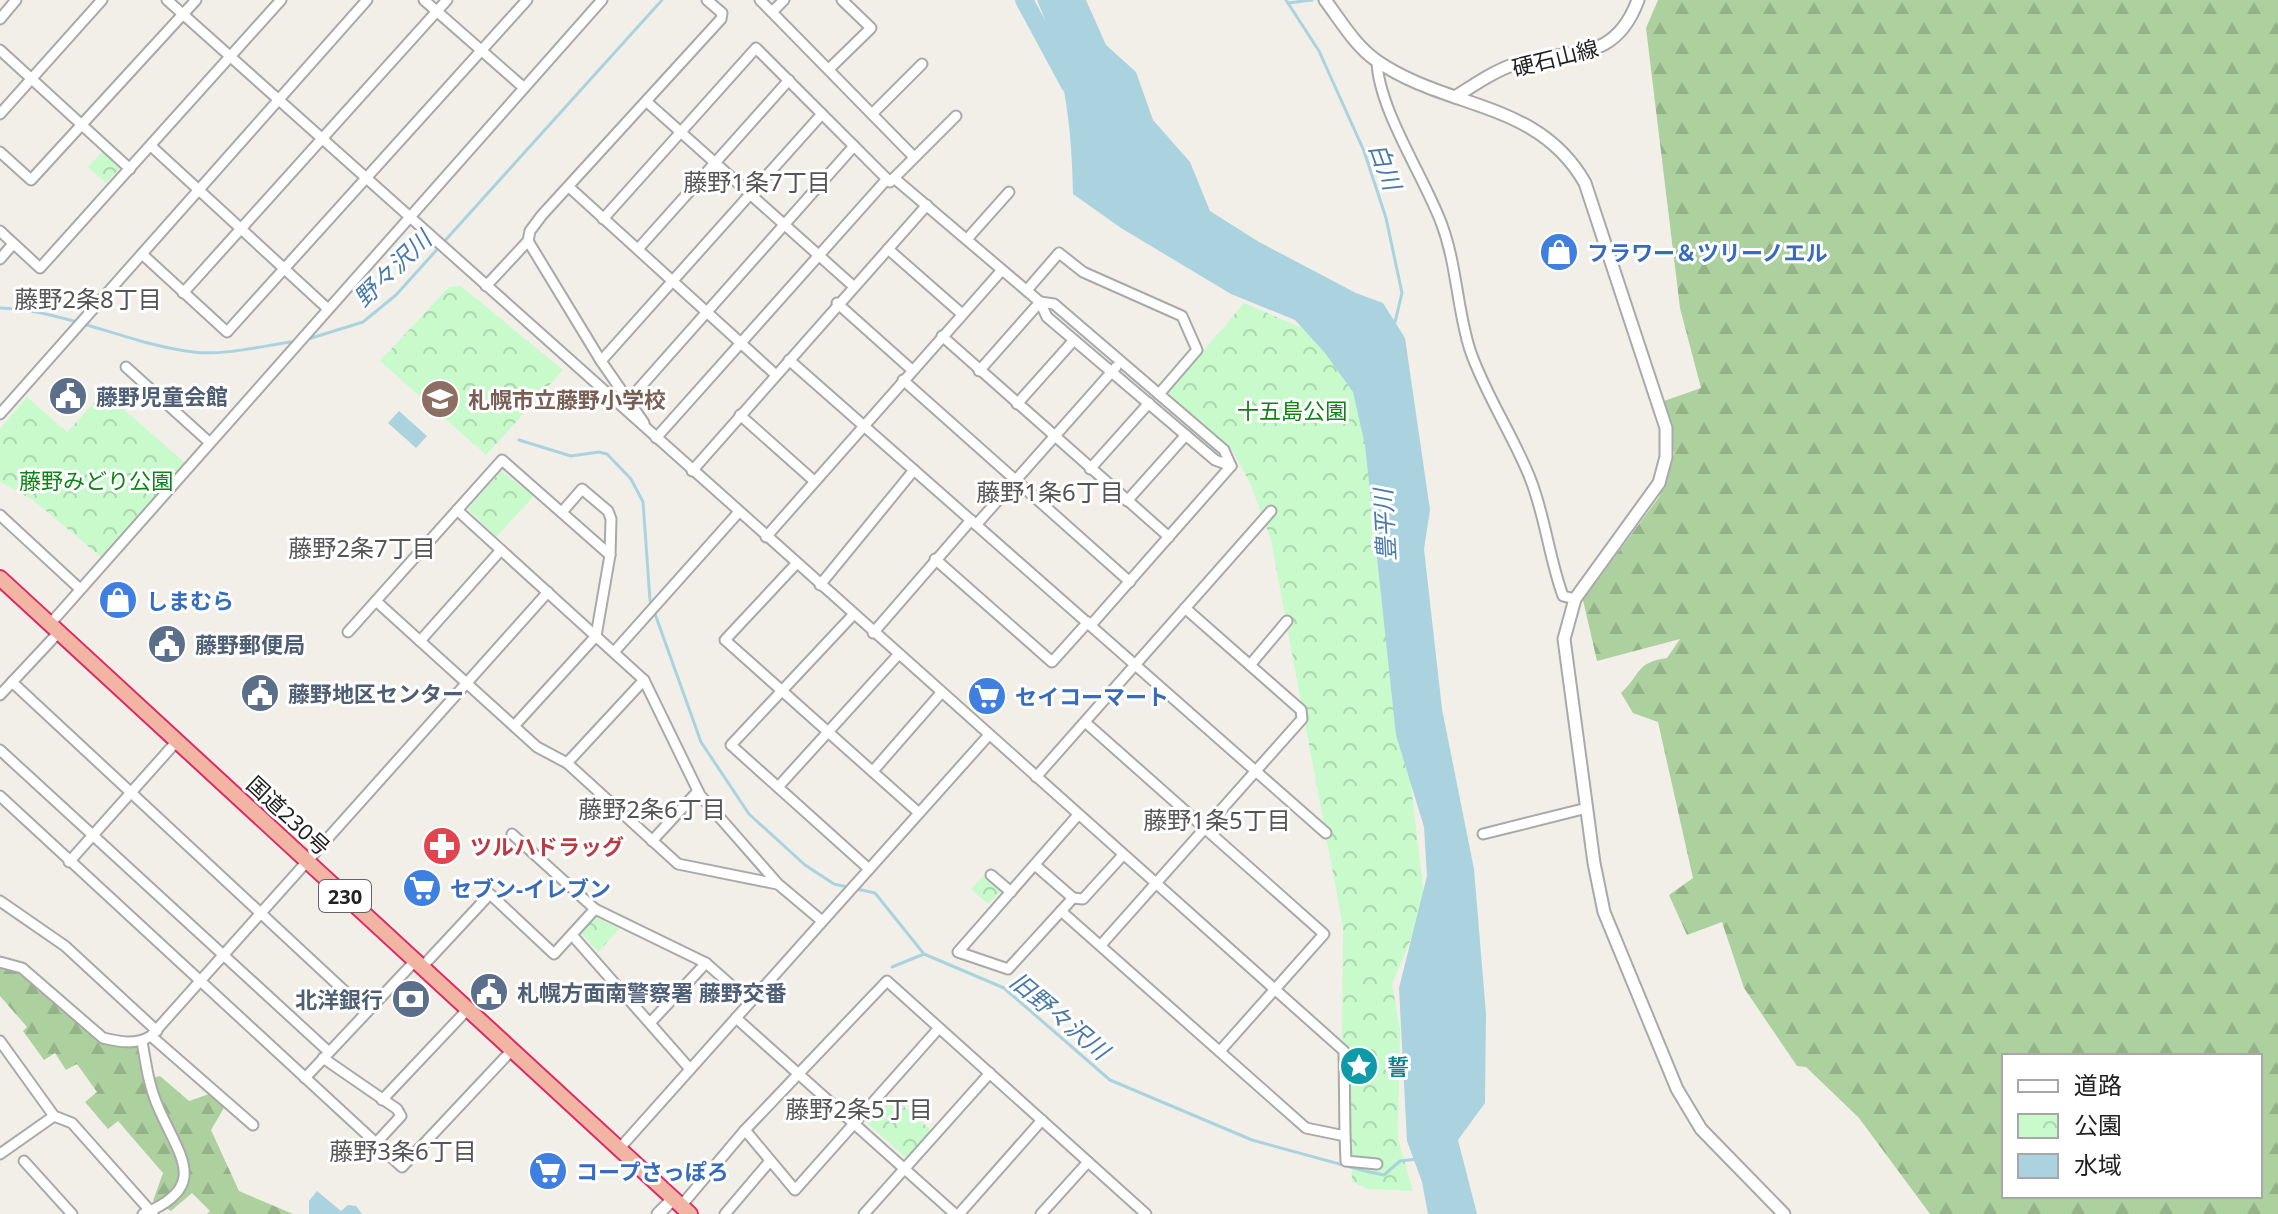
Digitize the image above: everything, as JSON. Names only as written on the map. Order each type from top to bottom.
[{"type":"highway","name":"国道230号","points":[[1,579],[680,1208]]},
{"type":"street","points":[[0,19],[16,0]]},
{"type":"street","points":[[0,114],[102,0]]},
{"type":"street","points":[[167,0],[1344,1051],[1346,1161],[1377,1164]]},
{"type":"street","points":[[0,152],[31,180],[84,126],[196,0]]},
{"type":"street","points":[[0,231],[40,268],[281,0]]},
{"type":"street","points":[[0,414],[367,0]]},
{"type":"street","points":[[424,0],[523,87]]},
{"type":"street","points":[[183,293],[447,0]]},
{"type":"street","points":[[142,254],[227,332],[527,0]]},
{"type":"street","points":[[0,695],[55,628],[80,589],[602,0]]},
{"type":"street","points":[[486,286],[528,241],[530,231],[721,19],[722,13],[707,0]]},
{"type":"street","points":[[760,0],[914,157]]},
{"type":"street","points":[[772,12],[784,0]]},
{"type":"street","points":[[829,69],[871,28],[842,0]]},
{"type":"street","points":[[1325,0],[1359,46],[1377,61],[1421,85],[1528,126],[1557,144],[1572,160],[1585,183],[1666,428],[1666,457],[1659,483],[1575,599],[1564,639],[1604,912],[1677,1089],[1701,1129],[1784,1214]]},
{"type":"street","name":"硬石山線","points":[[1455,97],[1514,65],[1598,49],[1618,37],[1638,0]]},
{"type":"street","points":[[603,219],[756,48],[854,146],[968,238],[1040,302],[1047,317],[1215,460],[1231,466]]},
{"type":"street","points":[[0,50],[130,169]]},
{"type":"street","points":[[1377,61],[1382,90],[1434,202],[1452,254],[1456,294],[1471,352],[1531,481],[1550,562],[1563,596],[1575,599]]},
{"type":"street","points":[[872,114],[922,64]]},
{"type":"street","points":[[638,249],[789,80]]},
{"type":"street","points":[[647,102],[852,285]]},
{"type":"street","points":[[601,361],[822,114]]},
{"type":"street","points":[[656,438],[818,255],[890,178],[956,116]]},
{"type":"street","points":[[151,146],[328,309]]},
{"type":"street","points":[[628,401],[854,146]]},
{"type":"street","points":[[569,187],[776,375]]},
{"type":"street","points":[[968,238],[1009,192]]},
{"type":"street","points":[[692,471],[852,285],[927,205]]},
{"type":"street","points":[[528,241],[601,361],[656,438]]},
{"type":"street","points":[[0,259],[13,244]]},
{"type":"street","points":[[888,249],[962,314]]},
{"type":"street","points":[[1027,290],[1059,253],[1083,272],[1182,316],[1197,350],[1159,394]]},
{"type":"street","points":[[766,537],[813,480],[1002,270]]},
{"type":"street","points":[[1040,302],[1054,304],[1159,394],[1224,450],[1231,466]]},
{"type":"street","points":[[979,371],[1040,302]]},
{"type":"street","points":[[837,303],[912,370]]},
{"type":"street","points":[[942,336],[1169,537]]},
{"type":"street","points":[[1017,404],[1074,340]]},
{"type":"street","points":[[789,360],[1326,833]]},
{"type":"street","points":[[873,633],[935,559],[1015,481],[1120,361]]},
{"type":"street","points":[[126,367],[209,442]]},
{"type":"street","points":[[903,380],[1130,582]]},
{"type":"street","points":[[1090,469],[1149,403]]},
{"type":"street","points":[[740,415],[813,480]]},
{"type":"street","points":[[1127,501],[1186,435]]},
{"type":"street","points":[[348,632],[502,460],[610,555]]},
{"type":"street","points":[[935,559],[1052,662],[1130,582],[1231,466]]},
{"type":"street","points":[[820,585],[914,470]]},
{"type":"street","points":[[514,726],[596,636],[610,555],[611,519],[608,511],[582,489],[562,512]]},
{"type":"street","points":[[457,510],[644,680],[698,791],[778,884],[822,921]]},
{"type":"street","points":[[1036,777],[1271,511]]},
{"type":"street","points":[[614,652],[738,513]]},
{"type":"street","points":[[0,515],[80,589]]},
{"type":"street","points":[[420,641],[501,550]]},
{"type":"street","points":[[796,564],[725,640],[919,813]]},
{"type":"street","points":[[0,962],[22,968],[103,1038],[120,1042],[150,1036],[309,863],[548,592]]},
{"type":"street","points":[[376,601],[537,747],[567,763],[678,864],[778,884]]},
{"type":"street","points":[[1101,945],[1302,719],[1301,710],[1185,608]]},
{"type":"street","points":[[853,615],[731,745],[869,869]]},
{"type":"street","points":[[1250,665],[1287,621]]},
{"type":"street","points":[[778,787],[898,655]]},
{"type":"street","points":[[567,763],[644,680]]},
{"type":"street","points":[[12,682],[367,1012]]},
{"type":"street","points":[[873,771],[941,693]]},
{"type":"street","points":[[1085,722],[1324,934],[1220,1051]]},
{"type":"street","points":[[619,1149],[988,736]]},
{"type":"street","points":[[69,862],[177,741]]},
{"type":"street","points":[[0,750],[326,1055],[401,1116],[376,1143]]},
{"type":"street","points":[[652,841],[698,791]]},
{"type":"street","points":[[0,796],[402,1167],[512,1050]]},
{"type":"street","points":[[1483,834],[1587,808]]},
{"type":"street","points":[[1073,898],[1008,969],[958,952],[1078,815]]},
{"type":"street","points":[[512,834],[595,909],[706,963],[750,1002]]},
{"type":"street","points":[[1035,865],[1073,898],[1083,899],[1123,855]]},
{"type":"street","points":[[991,875],[1011,892]]},
{"type":"street","points":[[305,1078],[367,1012],[490,894],[554,954],[595,909]]},
{"type":"street","points":[[0,901],[65,946],[150,1036],[253,1125]]},
{"type":"street","points":[[1061,911],[1306,1128],[1345,1136]]},
{"type":"street","points":[[572,935],[690,1069]]},
{"type":"street","points":[[650,1023],[706,963]]},
{"type":"street","points":[[658,1214],[680,1208],[745,1130],[887,981],[1146,1214]]},
{"type":"street","points":[[382,1100],[468,1009]]},
{"type":"street","points":[[736,1018],[957,1214],[1042,1120]]},
{"type":"street","points":[[745,1130],[795,1190],[939,1028]]},
{"type":"street","points":[[0,1041],[54,1116],[72,1123],[149,1213],[179,1191],[185,1178],[186,1163],[150,1086],[150,1036]]},
{"type":"street","points":[[864,1214],[990,1073]]},
{"type":"street","points":[[0,1154],[54,1116]]},
{"type":"street","points":[[24,1161],[72,1214]]},
{"type":"street","points":[[725,1214],[770,1161]]},
{"type":"street","points":[[1045,1213],[1088,1162]]},
{"type":"green space","points":[[1658,0],[2278,0],[2278,1214],[1930,1214],[1859,1118],[1806,1067],[1797,1066],[1744,988],[1722,922],[1687,935],[1669,895],[1693,878],[1658,722],[1633,713],[1621,693],[1644,666],[1667,658],[1680,639],[1597,661],[1583,600],[1659,497],[1674,454],[1664,401],[1701,388],[1680,308],[1646,28]]},
{"type":"green space","points":[[103,151],[120,168],[106,183],[88,167]]},
{"type":"green space","points":[[461,286],[563,370],[486,455],[380,361],[449,287]]},
{"type":"green space","name":"十五島公園","points":[[1244,303],[1302,328],[1342,356],[1365,390],[1425,905],[1392,984],[1400,1029],[1398,1139],[1413,1191],[1368,1189],[1352,1182],[1348,1060],[1342,1041],[1343,927],[1271,540],[1251,485],[1232,450],[1167,394]]},
{"type":"green space","name":"藤野みどり公園","points":[[104,392],[185,463],[101,557],[33,500],[0,482],[0,429],[27,397],[67,432]]},
{"type":"green space","points":[[501,471],[534,496],[496,537],[468,509]]},
{"type":"green space","points":[[985,874],[1002,890],[988,904],[971,889]]},
{"type":"green space","points":[[596,917],[619,929],[598,952],[581,933]]},
{"type":"green space","points":[[0,968],[19,972],[105,1044],[140,1047],[145,1080],[160,1076],[189,1101],[212,1093],[225,1106],[211,1130],[239,1191],[293,1214],[207,1214],[210,1211],[192,1193],[171,1211],[153,1201],[163,1173],[118,1121],[108,1129],[85,1102],[97,1092],[77,1064],[66,1070],[55,1053],[44,1060],[23,1031],[27,1027],[0,996]]},
{"type":"green space","points":[[891,1095],[932,1131],[906,1158],[866,1122]]},
{"type":"water","points":[[1037,0],[1086,0],[1106,45],[1136,72],[1153,120],[1190,162],[1210,211],[1259,242],[1356,293],[1383,303],[1405,338],[1430,510],[1424,549],[1442,709],[1474,869],[1486,1014],[1485,1103],[1458,1140],[1477,1214],[1428,1214],[1422,1182],[1407,1141],[1399,988],[1427,876],[1424,827],[1396,735],[1365,445],[1353,392],[1325,353],[1295,320],[1231,294],[1121,228],[1073,194],[1065,95],[1054,47]]},
{"type":"water","points":[[399,411],[427,436],[416,448],[388,423]]},
{"type":"water","points":[[317,1191],[341,1211],[348,1205],[356,1206],[362,1214],[309,1214],[309,1201]]},
{"type":"waterway","name":"野々沢川","points":[[305,340],[363,322],[396,295],[662,0]]},
{"type":"waterway","name":"豊平川","points":[[1024,0],[1070,85]]},
{"type":"waterway","name":"白川","points":[[1286,0],[1319,51],[1364,151],[1386,218],[1402,293],[1395,322]]},
{"type":"waterway","points":[[1288,3],[1312,0]]},
{"type":"waterway","name":"野々沢川","points":[[0,308],[49,315],[144,342],[193,352],[232,351],[298,341]]},
{"type":"waterway","name":"旧野々沢川","points":[[519,440],[571,456],[599,452],[607,454],[631,479],[643,502],[650,600],[701,742],[749,814],[805,865],[834,884],[875,893],[924,954],[1004,988],[1110,1080],[1252,1140],[1365,1171],[1384,1175],[1400,1161],[1417,1159]]},
{"type":"waterway","points":[[892,967],[924,954]]},
{"type":"place","name":"フラワー＆ツリーノエル","points":[[1559,252]]},
{"type":"place","name":"藤野児童会館","points":[[68,396]]},
{"type":"place","name":"札幌市立藤野小学校","points":[[440,399]]},
{"type":"place","name":"しまむら","points":[[118,600]]},
{"type":"place","name":"藤野郵便局","points":[[167,644]]},
{"type":"place","name":"藤野地区センター","points":[[260,693]]},
{"type":"place","name":"セイコーマート","points":[[987,696]]},
{"type":"place","name":"ツルハドラッグ","points":[[442,846]]},
{"type":"place","name":"セブン-イレブン","points":[[422,888]]},
{"type":"place","name":"札幌方面南警察署 藤野交番","points":[[489,992]]},
{"type":"place","name":"北洋銀行","points":[[411,999]]},
{"type":"place","name":"誓","points":[[1359,1066]]},
{"type":"place","name":"コープさっぽろ","points":[[548,1171]]},
{"type":"district","name":"藤野1条7丁目","points":[[757,181]]},
{"type":"district","name":"藤野2条8丁目","points":[[88,298]]},
{"type":"district","name":"藤野1条6丁目","points":[[1050,491]]},
{"type":"district","name":"藤野2条7丁目","points":[[362,547]]},
{"type":"district","name":"藤野2条6丁目","points":[[652,808]]},
{"type":"district","name":"藤野1条5丁目","points":[[1217,819]]},
{"type":"district","name":"藤野2条5丁目","points":[[859,1108]]},
{"type":"district","name":"藤野3条6丁目","points":[[403,1150]]}]
